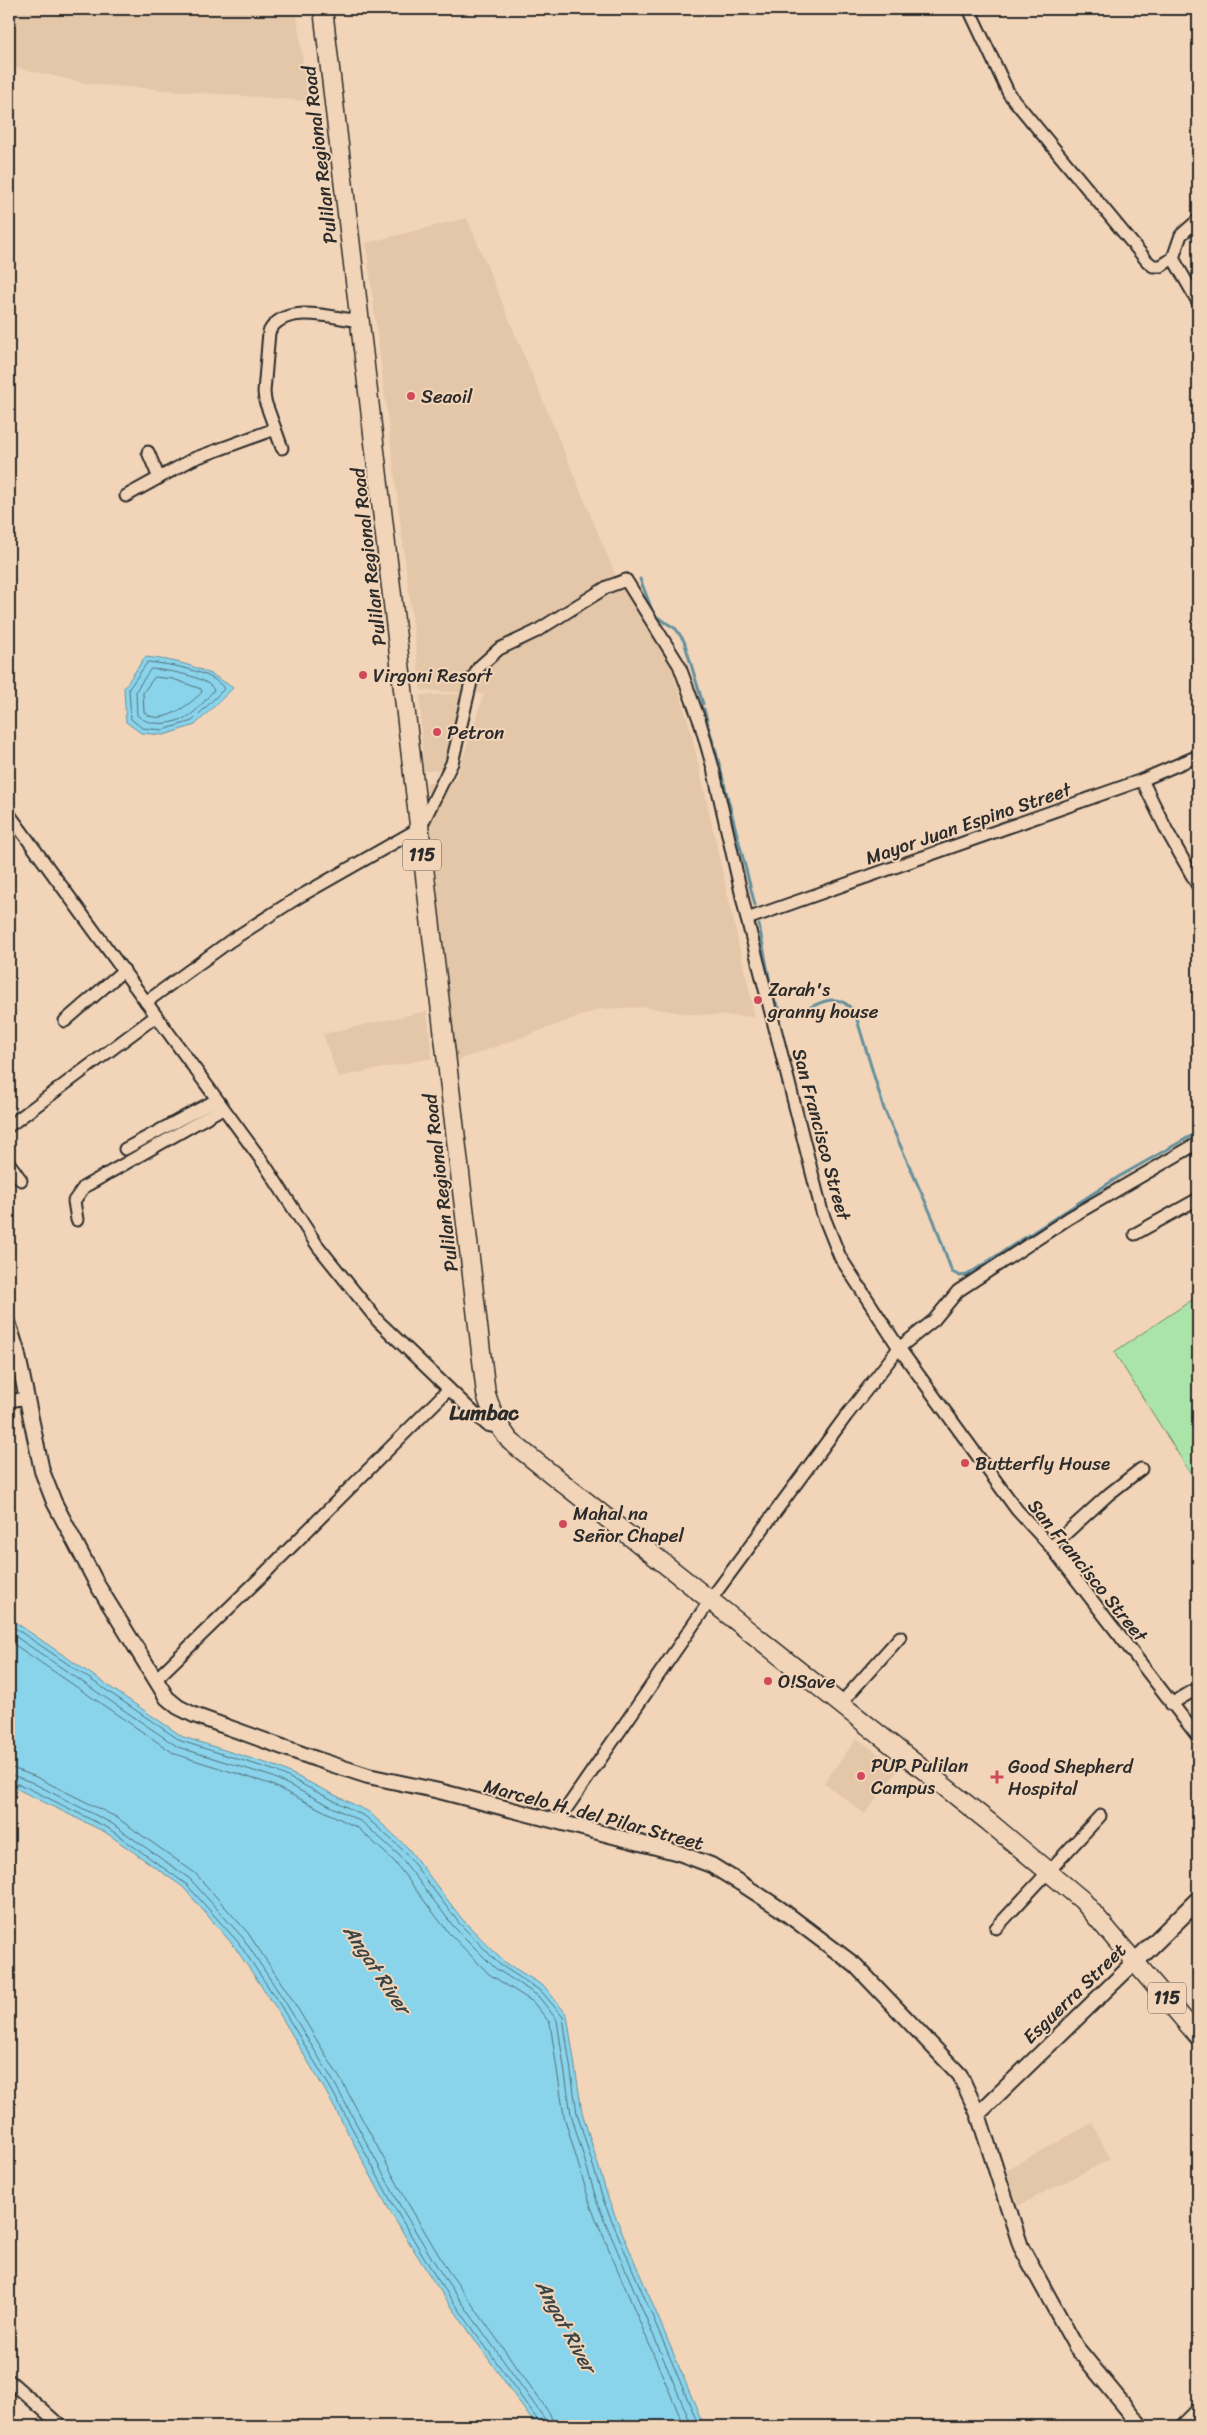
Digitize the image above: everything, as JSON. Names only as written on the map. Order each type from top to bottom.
[{"type":"main road","name":"Pulilan Regional Road","points":[[323,9],[486,1394],[499,1428],[510,1441],[841,1703],[1082,1900],[1198,2036]]},
{"type":"main road","name":"Esguerra Street","points":[[1136,1961],[1198,1900]]},
{"type":"street","points":[[969,9],[1009,94],[1147,261],[1153,266],[1161,266],[1173,258],[1182,235],[1198,220]]},
{"type":"street","points":[[1173,258],[1198,302]]},
{"type":"street","points":[[282,448],[265,401],[264,392],[269,332],[273,323],[289,315],[300,314],[360,321]]},
{"type":"street","points":[[126,496],[209,452],[244,442],[275,429]]},
{"type":"street","points":[[148,452],[159,478]]},
{"type":"street","name":"San Francisco Street","points":[[420,828],[452,763],[471,682],[479,667],[499,649],[535,632],[607,587],[626,580],[679,664],[698,716],[713,768],[747,919],[822,1212],[840,1257],[899,1348],[1017,1510],[1051,1547],[1198,1738]]},
{"type":"street","name":"Mayor Juan Espino Street","points":[[747,919],[1142,780],[1198,756]]},
{"type":"street","points":[[1142,780],[1167,832],[1198,886]]},
{"type":"street","points":[[9,814],[265,1165],[317,1245],[378,1321],[487,1424],[499,1428]]},
{"type":"street","points":[[146,1002],[230,942],[297,898],[420,828]]},
{"type":"street","points":[[65,1021],[124,970]]},
{"type":"street","points":[[9,1126],[156,1016]]},
{"type":"street","points":[[125,1149],[220,1104]]},
{"type":"street","points":[[77,1220],[74,1201],[84,1187],[220,1104]]},
{"type":"street","points":[[557,1822],[711,1599],[846,1416],[899,1348],[934,1320],[958,1291],[1069,1218],[1198,1143]]},
{"type":"street","points":[[9,1163],[21,1180]]},
{"type":"street","points":[[1135,1234],[1198,1199]]},
{"type":"street","name":"Marcelo H. del Pilar Street","points":[[9,1325],[42,1471],[54,1502],[98,1586],[167,1698],[186,1711],[316,1760],[368,1776],[439,1791],[646,1843],[711,1865],[779,1908],[856,1966],[960,2075],[978,2114],[1021,2247],[1076,2347],[1142,2426]]},
{"type":"street","points":[[155,1680],[449,1389]]},
{"type":"street","points":[[9,1401],[26,1398]]},
{"type":"street","points":[[1051,1547],[1108,1494],[1141,1469]]},
{"type":"street","points":[[841,1703],[900,1636]]},
{"type":"street","points":[[1171,1704],[1198,1688]]},
{"type":"street","points":[[996,1928],[1100,1816]]},
{"type":"street","name":"Esguerra Street","points":[[978,2114],[1136,1961]]},
{"type":"street","points":[[9,2380],[61,2426]]},
{"type":"street","points":[[1181,2426],[1198,2408]]},
{"type":"shaded area","points":[[9,9],[296,9],[308,101],[89,84],[9,66]]},
{"type":"shaded area","points":[[467,218],[615,574],[671,665],[691,731],[755,1017],[687,1014],[645,1007],[600,1009],[456,1061],[426,783],[455,781],[484,694],[421,690],[366,243]]},
{"type":"shaded area","name":"Petron","points":[[460,694],[446,770],[423,771],[420,695]]},
{"type":"shaded area","points":[[427,1011],[432,1058],[338,1077],[323,1034]]},
{"type":"shaded area","name":"PUP Pulilan Campus","points":[[857,1738],[899,1769],[865,1814],[824,1783]]},
{"type":"shaded area","points":[[1092,2123],[1110,2159],[1018,2206],[1006,2170]]},
{"type":"green space","points":[[1198,1296],[1198,1485],[1114,1352]]},
{"type":"water","points":[[145,657],[191,666],[212,675],[233,688],[195,725],[164,735],[141,733],[126,722],[124,688]]},
{"type":"water","name":"Angat River","points":[[9,1618],[183,1737],[278,1767],[369,1812],[408,1848],[462,1919],[503,1961],[545,1987],[567,2015],[582,2112],[609,2201],[704,2426],[536,2426],[432,2279],[392,2215],[325,2090],[275,2006],[234,1946],[183,1887],[105,1832],[9,1785]]},
{"type":"waterway","points":[[640,579],[654,615],[676,629],[684,641],[703,704]]},
{"type":"waterway","points":[[704,709],[708,724]]},
{"type":"waterway","points":[[709,728],[713,743]]},
{"type":"waterway","points":[[715,748],[755,905]]},
{"type":"waterway","points":[[759,925],[773,998],[780,1009],[790,1012],[799,1011],[827,1001],[836,1000],[845,1003],[855,1013],[884,1109],[934,1221],[952,1272],[960,1276],[967,1275],[1120,1176],[1198,1132]]},
{"type":"place","name":"Seaoil","points":[[411,396]]},
{"type":"place","name":"Virgoni Resort","points":[[363,675]]},
{"type":"place","name":"Petron","points":[[437,732]]},
{"type":"place","name":"Zarah's granny house","points":[[758,1000]]},
{"type":"place","name":"Butterfly House","points":[[965,1463]]},
{"type":"place","name":"Mahal na Señor Chapel","points":[[563,1524]]},
{"type":"place","name":"O!Save","points":[[768,1681]]},
{"type":"place","name":"PUP Pulilan Campus","points":[[861,1776]]},
{"type":"place","name":"Good Shepherd Hospital","points":[[997,1777]]},
{"type":"district","name":"Lumbac","points":[[484,1413]]}]
